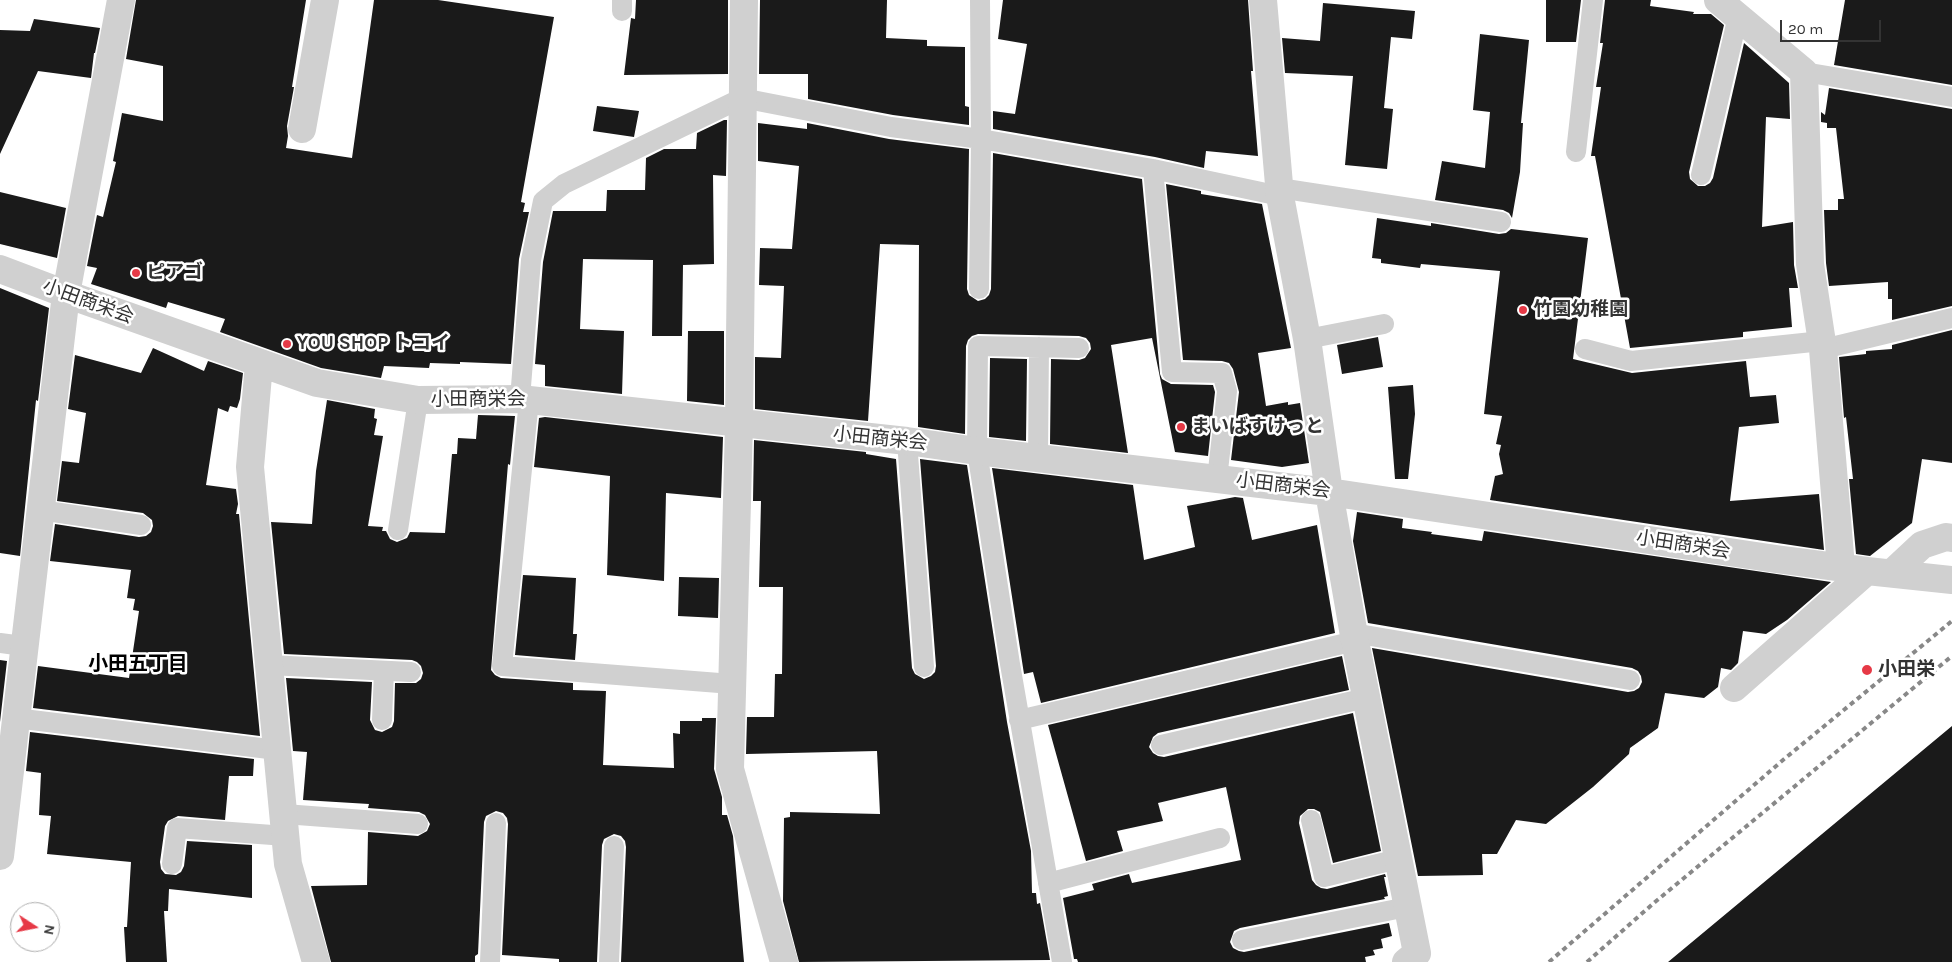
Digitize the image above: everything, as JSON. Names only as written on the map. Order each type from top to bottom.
[{"type":"street","points":[[0,856],[4,782],[15,718],[12,645],[40,510],[66,294],[121,0]]},
{"type":"street","points":[[302,129],[325,0]]},
{"type":"street","points":[[744,0],[739,424],[730,770],[784,962]]},
{"type":"street","points":[[1263,0],[1279,192],[1307,339],[1329,492],[1354,637],[1416,953],[1406,962]]},
{"type":"street","points":[[1724,4],[1804,72],[1810,264],[1822,345],[1867,571]]},
{"type":"street","name":"小田商栄会","points":[[0,269],[317,383],[418,400],[525,400],[907,441],[977,451],[1329,492],[1776,559],[1952,580]]},
{"type":"street","points":[[260,364],[250,468],[288,864],[316,962]]},
{"type":"street","points":[[1734,688],[1867,571],[1922,545],[1946,537],[1952,538]]},
{"type":"lane","points":[[979,289],[980,0]]},
{"type":"lane","points":[[1576,152],[1593,0]]},
{"type":"lane","points":[[1701,176],[1724,4]]},
{"type":"lane","points":[[1804,72],[1952,97]]},
{"type":"lane","points":[[732,684],[502,666],[525,400],[531,260],[543,201],[564,184],[742,98],[891,127],[981,139],[1279,192],[1501,222]]},
{"type":"lane","points":[[1153,170],[1172,372],[1222,373],[1227,391],[1217,479]]},
{"type":"lane","points":[[1585,349],[1631,361],[1822,345],[1952,318]]},
{"type":"lane","points":[[1307,339],[1384,324]]},
{"type":"lane","points":[[1062,962],[1020,720],[977,451],[978,346],[1079,348]]},
{"type":"lane","points":[[1038,458],[1039,347]]},
{"type":"lane","points":[[398,530],[418,400]]},
{"type":"lane","points":[[907,441],[924,666]]},
{"type":"lane","points":[[40,510],[141,526]]},
{"type":"lane","points":[[1020,720],[1354,637],[1630,680]]},
{"type":"lane","points":[[269,665],[411,672]]},
{"type":"lane","points":[[382,720],[384,671]]},
{"type":"lane","points":[[1162,745],[1366,698]]},
{"type":"lane","points":[[15,718],[277,750]]},
{"type":"lane","points":[[1311,820],[1324,877],[1398,859]]},
{"type":"lane","points":[[490,962],[496,823]]},
{"type":"lane","points":[[172,864],[177,828],[418,824]]},
{"type":"lane","points":[[1048,883],[1220,838]]},
{"type":"lane","points":[[609,962],[614,846]]},
{"type":"lane","points":[[1242,940],[1407,907]]},
{"type":"building","points":[[136,0],[306,0],[292,87],[294,87],[287,126],[286,148],[352,158],[374,0],[438,0],[554,17],[521,202],[525,203],[523,212],[529,212],[519,259],[511,364],[460,362],[460,364],[430,363],[429,368],[384,366],[381,378],[321,368],[220,332],[225,319],[168,302],[166,308],[91,284],[97,268],[87,266],[97,215],[103,217],[116,162],[113,161],[122,113],[163,121],[163,66],[126,59]]},
{"type":"building","points":[[636,0],[728,0],[728,74],[624,75],[631,18],[635,19]]},
{"type":"building","points":[[760,0],[887,0],[886,38],[927,40],[927,46],[965,47],[965,106],[969,107],[969,125],[893,115],[808,99],[808,74],[759,74]]},
{"type":"building","points":[[1003,0],[1248,0],[1253,71],[1251,71],[1258,156],[1206,151],[1204,168],[1155,157],[993,129],[993,111],[1015,114],[1027,44],[998,39]]},
{"type":"building","points":[[1546,0],[1581,0],[1576,42],[1546,42]]},
{"type":"building","points":[[1605,0],[1651,0],[1650,6],[1694,12],[1693,14],[1711,14],[1724,25],[1689,172],[1690,179],[1698,186],[1705,186],[1713,178],[1744,43],[1789,83],[1790,119],[1766,117],[1762,227],[1793,222],[1794,265],[1798,288],[1789,288],[1792,327],[1743,332],[1743,337],[1630,348],[1595,156],[1591,156],[1601,87],[1596,87],[1603,43],[1600,43]]},
{"type":"building","points":[[1845,0],[1952,0],[1952,85],[1834,65]]},
{"type":"building","points":[[1323,3],[1415,11],[1412,39],[1391,37],[1384,108],[1393,109],[1387,169],[1345,165],[1353,76],[1285,73],[1282,38],[1320,41]]},
{"type":"building","points":[[34,19],[100,28],[91,78],[38,71],[0,154],[0,30],[30,31]]},
{"type":"building","points":[[1480,34],[1529,40],[1521,123],[1523,123],[1520,172],[1512,218],[1509,213],[1503,210],[1435,200],[1442,161],[1485,168],[1490,112],[1473,110]]},
{"type":"building","points":[[1829,88],[1952,109],[1952,306],[1892,320],[1892,299],[1888,299],[1888,282],[1829,286],[1824,210],[1838,210],[1838,199],[1844,199],[1836,128],[1827,128],[1827,123],[1821,122],[1821,112],[1825,115]]},
{"type":"building","points":[[597,106],[639,111],[634,137],[593,131]]},
{"type":"building","points":[[727,120],[726,176],[713,175],[714,264],[683,265],[682,336],[652,336],[653,260],[583,259],[580,329],[624,331],[622,394],[545,386],[545,365],[535,364],[543,262],[553,211],[606,211],[607,190],[645,190],[646,158],[664,149],[696,149],[697,133]]},
{"type":"building","points":[[758,123],[807,129],[807,123],[889,139],[969,149],[967,289],[969,295],[978,301],[985,299],[991,289],[993,153],[1142,179],[1160,374],[1162,379],[1171,384],[1213,385],[1215,392],[1208,456],[1175,452],[1152,338],[1111,345],[1128,453],[1050,444],[1051,359],[1079,360],[1085,358],[1091,349],[1090,343],[1086,338],[1079,336],[978,334],[972,336],[966,346],[965,434],[918,427],[919,245],[880,244],[868,421],[755,409],[755,357],[781,358],[784,286],[759,285],[760,248],[792,249],[799,166],[758,161]]},
{"type":"building","points":[[1166,184],[1201,191],[1201,194],[1262,204],[1291,348],[1258,353],[1266,406],[1288,402],[1288,405],[1300,403],[1309,463],[1282,467],[1231,460],[1239,392],[1233,369],[1229,363],[1222,361],[1183,360]]},
{"type":"building","points":[[0,192],[66,208],[57,258],[0,244]]},
{"type":"building","points":[[1377,218],[1431,226],[1431,223],[1499,234],[1506,233],[1511,229],[1588,238],[1573,359],[1632,373],[1746,361],[1750,397],[1776,395],[1779,423],[1739,427],[1730,501],[1819,494],[1824,550],[1490,500],[1495,476],[1503,474],[1499,454],[1501,445],[1496,444],[1502,416],[1484,414],[1500,271],[1421,264],[1420,268],[1381,263],[1381,259],[1372,258]]},
{"type":"building","points":[[0,288],[49,308],[38,401],[36,400],[20,556],[0,553]]},
{"type":"building","points":[[1952,330],[1952,463],[1922,459],[1912,523],[1870,556],[1856,554],[1849,479],[1853,479],[1846,417],[1844,418],[1839,357],[1866,354],[1866,351],[1892,349],[1892,345]]},
{"type":"building","points":[[688,331],[724,331],[724,405],[687,401]]},
{"type":"building","points":[[1378,337],[1383,367],[1342,374],[1337,345]]},
{"type":"building","points":[[153,348],[204,371],[208,361],[243,373],[237,408],[230,406],[228,412],[218,408],[206,485],[236,489],[238,504],[236,514],[239,514],[260,736],[33,708],[38,666],[129,678],[139,611],[133,610],[135,599],[127,598],[131,570],[50,561],[55,524],[139,537],[146,536],[151,532],[152,520],[143,513],[57,501],[62,461],[79,463],[86,413],[68,409],[75,355],[141,373]]},
{"type":"building","points":[[990,358],[1027,359],[1026,441],[989,437]]},
{"type":"building","points":[[1413,385],[1415,414],[1408,479],[1395,479],[1388,387]]},
{"type":"building","points":[[327,400],[375,409],[374,418],[377,419],[374,435],[383,436],[368,526],[383,527],[382,531],[386,531],[390,539],[397,542],[407,538],[410,532],[445,533],[452,454],[457,454],[458,438],[476,439],[478,415],[515,416],[510,465],[508,464],[491,670],[501,678],[573,683],[573,690],[606,691],[603,765],[674,768],[673,733],[680,734],[680,721],[702,721],[702,718],[716,718],[714,769],[722,797],[722,815],[727,815],[733,836],[744,962],[621,962],[626,847],[625,841],[621,836],[614,834],[604,839],[602,845],[597,962],[559,962],[559,959],[502,955],[508,824],[507,818],[503,813],[496,811],[486,816],[484,822],[478,954],[475,956],[475,962],[331,962],[311,886],[367,885],[368,832],[418,836],[427,831],[430,824],[425,815],[419,812],[368,808],[369,804],[303,800],[307,752],[293,751],[286,678],[372,682],[370,720],[375,730],[382,732],[392,727],[394,721],[395,683],[416,683],[421,679],[423,673],[421,666],[412,660],[284,654],[271,522],[312,524],[316,471]]},
{"type":"building","points":[[545,417],[723,437],[721,498],[666,493],[664,581],[607,575],[610,476],[534,467],[539,418]]},
{"type":"building","points":[[754,440],[866,452],[866,454],[896,459],[912,668],[915,674],[924,679],[935,672],[936,666],[920,459],[967,465],[1007,722],[1031,851],[1032,893],[1036,893],[1037,904],[1040,903],[1050,960],[799,962],[783,901],[784,818],[790,817],[790,812],[880,814],[877,751],[746,754],[747,717],[774,717],[775,674],[782,674],[783,587],[759,587],[761,501],[753,501]]},
{"type":"building","points":[[992,468],[1133,485],[1144,560],[1195,547],[1187,506],[1235,497],[1243,498],[1252,540],[1317,525],[1335,633],[1041,703],[1033,672],[1024,674]]},
{"type":"building","points":[[1357,512],[1403,519],[1402,528],[1432,532],[1431,534],[1482,541],[1484,531],[1831,582],[1787,620],[1766,634],[1743,631],[1738,663],[1731,670],[1721,668],[1718,687],[1704,698],[1665,693],[1658,728],[1630,748],[1629,754],[1593,787],[1546,824],[1516,820],[1497,854],[1482,854],[1483,875],[1418,876],[1372,648],[1628,692],[1639,688],[1642,682],[1641,676],[1638,671],[1632,668],[1368,623],[1353,541]]},
{"type":"building","points":[[523,575],[576,578],[573,634],[577,634],[575,660],[515,655]]},
{"type":"building","points":[[679,577],[719,578],[718,618],[678,616]]},
{"type":"building","points":[[1342,656],[1349,690],[1158,733],[1153,737],[1149,747],[1153,753],[1164,757],[1353,713],[1381,851],[1333,863],[1320,812],[1308,809],[1300,816],[1299,823],[1312,880],[1316,885],[1327,889],[1385,874],[1388,896],[1384,897],[1385,899],[1240,928],[1234,931],[1230,942],[1233,948],[1244,952],[1389,923],[1392,936],[1381,939],[1383,948],[1373,950],[1375,955],[1365,957],[1366,962],[1078,962],[1077,959],[1074,959],[1063,898],[1094,890],[1092,884],[1129,874],[1132,883],[1241,860],[1226,787],[1158,803],[1163,821],[1117,831],[1123,851],[1086,861],[1048,725]]},
{"type":"building","points":[[0,660],[7,661],[0,722]]},
{"type":"building","points":[[1952,726],[1952,962],[1668,962]]},
{"type":"building","points":[[30,732],[254,759],[253,776],[229,776],[225,820],[178,816],[168,821],[165,826],[160,862],[161,869],[165,874],[176,875],[181,872],[184,866],[187,841],[252,845],[252,898],[169,889],[168,911],[164,911],[167,962],[126,962],[124,927],[127,927],[131,862],[47,854],[51,816],[39,815],[41,773],[26,771]]},
{"type":"railway","points":[[1549,962],[1783,760],[1952,621]]},
{"type":"railway","points":[[1587,962],[1655,902],[1952,656]]},
{"type":"place","name":"ピアゴ","points":[[136,273]]},
{"type":"place","name":"竹園幼稚園","points":[[1523,310]]},
{"type":"place","name":"YOU SHOP トコイ","points":[[287,344]]},
{"type":"place","name":"まいばすけっと","points":[[1181,427]]},
{"type":"place","name":"小田栄","points":[[1867,670]]},
{"type":"district","name":"小田五丁目","points":[[138,664]]}]
